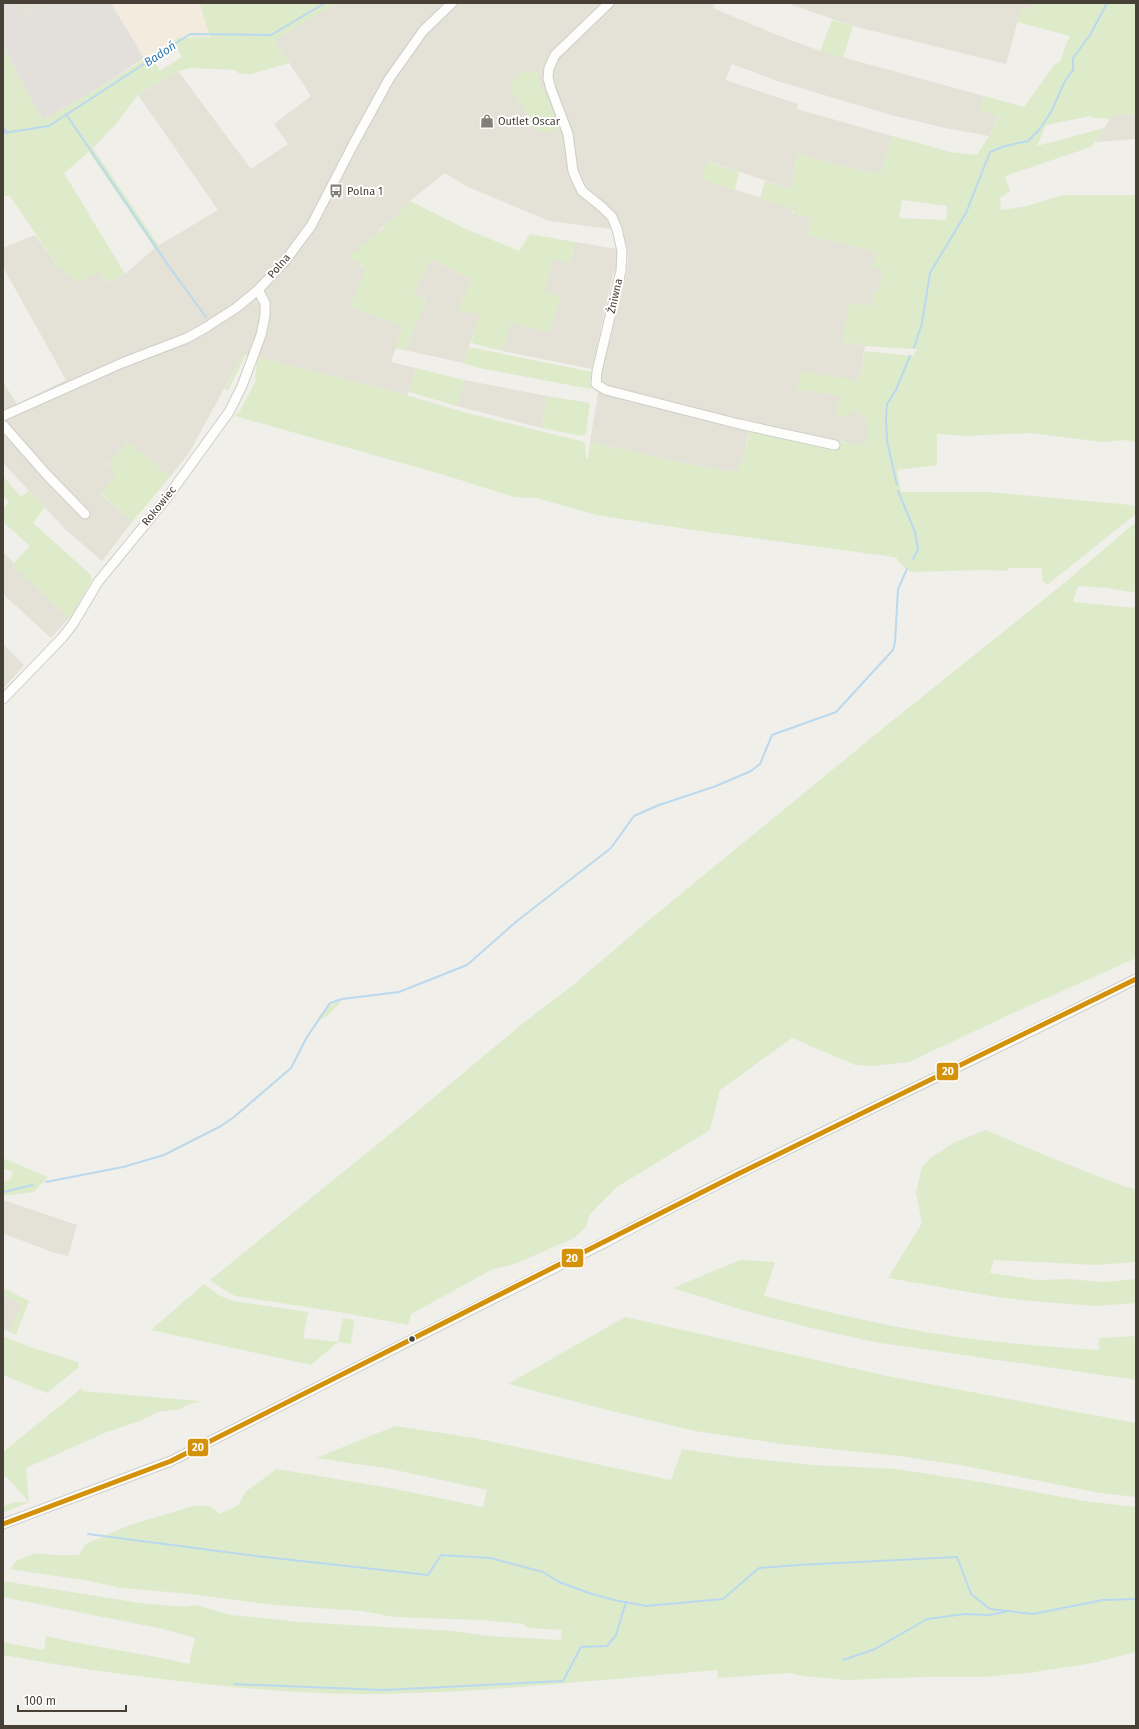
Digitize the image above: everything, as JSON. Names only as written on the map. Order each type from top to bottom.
[{"type":"street","name":"Polna","points":[[3,416],[122,363],[187,338],[236,308],[258,290],[285,261],[311,226],[388,79],[423,31],[452,3]]},
{"type":"street","name":"Żniwna","points":[[609,3],[555,55],[549,68],[548,78],[568,134],[574,171],[578,183],[582,191],[602,206],[612,217],[617,229],[622,251],[621,271],[596,375],[596,384],[606,390],[701,415],[835,445]]},
{"type":"street","name":"Rokowiec","points":[[3,699],[66,633],[98,582],[166,499],[225,419],[242,386],[262,335],[265,316],[265,303],[258,290]]},
{"type":"street","points":[[3,425],[47,475],[85,514]]},
{"type":"street","points":[[3,1524],[171,1461],[606,1242],[668,1209],[1136,979]]},
{"type":"shaded area","points":[[3,3],[16,3],[23,18],[49,3],[111,3],[144,58],[94,91],[43,120],[3,46]]},
{"type":"shaded area","points":[[16,3],[49,3],[23,18]]},
{"type":"shaded area","points":[[111,3],[207,3],[200,5],[210,37],[178,38],[144,58]]},
{"type":"shaded area","points":[[337,3],[715,3],[713,8],[820,51],[984,96],[980,111],[999,115],[989,136],[945,128],[891,115],[777,81],[732,64],[725,80],[798,104],[797,109],[892,136],[881,173],[867,170],[866,172],[797,154],[793,171],[795,174],[791,189],[708,161],[701,179],[793,208],[792,213],[812,218],[808,236],[876,251],[883,270],[879,290],[875,290],[872,306],[846,325],[842,342],[865,346],[859,381],[833,377],[796,389],[841,396],[837,410],[855,411],[868,421],[868,440],[864,446],[755,423],[748,436],[742,461],[737,472],[698,466],[590,442],[601,375],[627,272],[628,256],[623,229],[610,229],[549,221],[466,186],[445,173],[410,201],[393,219],[380,229],[360,266],[366,269],[350,307],[404,326],[391,362],[416,368],[408,395],[243,354],[189,453],[170,477],[128,442],[107,464],[117,474],[101,494],[132,522],[102,561],[66,530],[3,463],[3,382],[17,404],[66,380],[3,267],[3,248],[35,235],[58,267],[100,272],[107,283],[125,274],[156,247],[218,210],[138,95],[178,71],[251,169],[288,144],[274,124],[311,96],[274,40]]},
{"type":"shaded area","points":[[786,3],[1033,3],[1029,10],[1021,9],[1006,64],[853,26]]},
{"type":"shaded area","points":[[1136,114],[1136,139],[1095,142],[1112,116]]},
{"type":"shaded area","points":[[575,242],[617,249],[617,265],[613,275],[592,369],[503,351],[510,323],[549,331],[561,297],[544,293],[553,259],[571,262]]},
{"type":"shaded area","points":[[431,259],[472,280],[480,315],[463,363],[405,350],[427,299],[413,294]]},
{"type":"shaded area","points":[[464,380],[547,396],[542,428],[457,406]]},
{"type":"shaded area","points":[[3,552],[13,562],[12,565],[69,618],[51,638],[3,594]]},
{"type":"shaded area","points":[[3,644],[24,665],[3,689]]},
{"type":"shaded area","points":[[3,1200],[77,1225],[68,1256],[55,1253],[4,1234],[3,1236]]},
{"type":"shaded area","points":[[3,1294],[22,1304],[9,1332],[3,1329]]},
{"type":"green space","points":[[337,3],[274,40],[289,63],[251,74],[238,73],[236,70],[191,68],[178,71],[138,95],[115,125],[93,148],[159,246],[155,249],[89,152],[64,173],[125,274],[107,283],[100,272],[77,283],[58,267],[10,196],[3,196],[3,46],[43,120],[94,91],[178,38],[210,37],[200,4]],"holes":[[[178,50],[182,57],[160,71],[155,63]]]},
{"type":"green space","points":[[1033,3],[1136,3],[1136,114],[1112,116],[1110,119],[1095,118],[1091,116],[1046,125],[1037,146],[1104,128],[1091,147],[1005,176],[1010,191],[1000,198],[1001,210],[1027,206],[1063,195],[1136,195],[1136,442],[1122,440],[1103,442],[1030,433],[966,436],[937,434],[937,465],[897,470],[901,492],[989,492],[1132,505],[1134,507],[1136,505],[1136,514],[1047,585],[1042,580],[1042,568],[1008,568],[1008,571],[983,570],[911,572],[897,561],[897,558],[887,556],[693,530],[596,515],[536,498],[514,497],[444,475],[235,416],[240,411],[255,382],[257,357],[403,394],[467,413],[585,442],[586,458],[588,458],[590,442],[698,466],[736,472],[742,461],[750,431],[836,448],[838,441],[864,445],[868,440],[868,421],[855,411],[837,419],[840,396],[796,389],[801,371],[859,381],[865,351],[913,356],[917,348],[911,349],[865,346],[842,342],[849,302],[872,306],[875,290],[879,290],[883,270],[873,268],[876,251],[808,236],[811,218],[794,214],[792,208],[760,199],[765,181],[791,189],[795,174],[793,171],[797,154],[866,172],[867,170],[881,173],[892,136],[951,152],[977,155],[999,116],[980,111],[984,96],[1024,107],[1054,65],[1061,61],[1065,46],[1070,36],[1017,22],[1021,9],[1029,9]],"holes":[[[902,200],[947,206],[946,220],[899,218]]]},
{"type":"green space","points":[[832,20],[853,26],[843,58],[820,51]]},
{"type":"green space","points":[[521,72],[538,72],[540,87],[556,108],[554,123],[557,133],[540,132],[509,88]]},
{"type":"green space","points":[[707,161],[739,172],[735,190],[701,179]]},
{"type":"green space","points":[[410,201],[468,230],[519,251],[530,234],[575,242],[571,262],[553,259],[544,293],[561,297],[549,332],[510,323],[503,351],[474,344],[471,341],[480,315],[457,310],[472,280],[431,259],[413,294],[427,300],[405,350],[395,348],[403,326],[350,307],[366,269],[349,257],[393,219]]},
{"type":"green space","points":[[469,347],[592,372],[590,381],[591,389],[479,368],[463,363]]},
{"type":"green space","points":[[243,353],[246,354],[228,391],[225,389]]},
{"type":"green space","points":[[416,368],[464,380],[457,406],[409,392]]},
{"type":"green space","points":[[547,396],[590,403],[586,433],[582,436],[542,428]]},
{"type":"green space","points":[[128,442],[170,477],[132,522],[101,493],[117,474],[107,464]]},
{"type":"green space","points":[[3,476],[21,497],[29,491],[45,507],[33,523],[91,575],[92,579],[69,618],[12,565],[30,546],[3,522],[3,508],[9,502],[3,495]]},
{"type":"green space","points":[[1136,522],[1136,593],[1107,588],[1078,586],[1073,602],[1136,608],[1136,958],[909,1062],[873,1066],[855,1065],[792,1038],[720,1090],[710,1130],[617,1187],[590,1214],[586,1227],[574,1238],[515,1264],[493,1269],[411,1314],[408,1325],[339,1312],[235,1296],[210,1280],[395,1130],[522,1024],[572,986],[654,916],[887,725],[1063,584]]},
{"type":"green space","points":[[342,1001],[328,1015],[317,1022],[318,1018],[326,1008],[334,1003]]},
{"type":"green space","points":[[986,1130],[1054,1159],[1123,1186],[1136,1189],[1136,1262],[1096,1265],[994,1260],[990,1273],[1037,1280],[1069,1279],[1103,1282],[1136,1279],[1136,1303],[1095,1306],[1032,1301],[997,1297],[888,1278],[922,1223],[916,1192],[922,1167],[930,1158],[955,1142]]},
{"type":"green space","points":[[3,1158],[48,1177],[34,1192],[3,1196],[3,1182],[11,1179],[13,1172],[3,1168]]},
{"type":"green space","points":[[740,1260],[775,1262],[764,1296],[836,1314],[932,1333],[1028,1345],[1099,1350],[1099,1338],[1136,1336],[1136,1380],[874,1342],[749,1312],[673,1288]]},
{"type":"green space","points":[[204,1284],[218,1295],[233,1301],[308,1312],[303,1338],[338,1342],[311,1365],[151,1330]]},
{"type":"green space","points":[[3,1288],[29,1301],[16,1335],[9,1332],[22,1304],[3,1294]]},
{"type":"green space","points":[[625,1317],[892,1377],[1136,1423],[1136,1497],[1100,1493],[960,1465],[899,1456],[782,1444],[695,1431],[508,1384]]},
{"type":"green space","points":[[343,1318],[354,1320],[351,1344],[338,1342]]},
{"type":"green space","points":[[3,1336],[30,1347],[78,1362],[79,1367],[47,1393],[3,1375]]},
{"type":"green space","points":[[82,1388],[83,1391],[200,1401],[185,1406],[182,1409],[158,1412],[137,1422],[107,1432],[26,1468],[29,1502],[7,1477],[3,1476],[3,1452]]},
{"type":"green space","points":[[395,1426],[475,1438],[671,1480],[682,1449],[736,1457],[813,1465],[896,1469],[981,1482],[1084,1501],[1136,1507],[1136,1652],[1093,1663],[1028,1673],[982,1677],[926,1677],[845,1680],[803,1676],[789,1673],[718,1678],[717,1670],[509,1688],[383,1694],[289,1692],[243,1688],[99,1671],[3,1655],[3,1642],[44,1650],[46,1636],[189,1664],[195,1638],[163,1629],[3,1597],[3,1581],[140,1603],[186,1607],[196,1605],[231,1615],[300,1622],[453,1631],[488,1636],[561,1640],[562,1630],[528,1628],[523,1624],[481,1620],[394,1617],[362,1611],[274,1605],[190,1594],[121,1588],[89,1581],[10,1569],[16,1561],[35,1553],[52,1555],[79,1555],[86,1544],[127,1526],[193,1506],[210,1506],[220,1514],[239,1505],[245,1492],[277,1469],[390,1488],[483,1507],[487,1490],[391,1469],[316,1458]]},
{"type":"green space","points":[[15,1502],[29,1502],[3,1513],[3,1506]]},
{"type":"waterway","name":"Badoń","points":[[3,133],[49,126],[190,34],[271,35],[325,3]]},
{"type":"waterway","points":[[914,348],[922,323],[930,273],[966,213],[990,152],[1005,146],[1028,141],[1039,130],[1051,112],[1065,81],[1073,70],[1073,58],[1090,35],[1107,3]]},
{"type":"waterway","points":[[66,114],[168,265],[206,317]]},
{"type":"waterway","name":"Badoń","points":[[3,128],[7,132]]},
{"type":"waterway","points":[[897,485],[887,441],[887,404],[896,390],[910,356]]},
{"type":"waterway","points":[[898,491],[915,532],[918,550],[913,559]]},
{"type":"waterway","points":[[46,1182],[123,1167],[164,1155],[221,1126],[234,1117],[291,1068],[307,1037],[330,1003],[342,999],[399,992],[467,965],[517,921],[611,848],[634,816],[659,805],[716,786],[751,771],[760,764],[772,735],[836,712],[893,650],[895,642],[898,589],[907,569]]},
{"type":"waterway","points":[[3,1192],[33,1185]]},
{"type":"waterway","points":[[88,1534],[256,1556],[428,1575],[441,1555],[490,1558],[543,1572],[559,1582],[589,1593],[614,1600],[646,1606],[723,1599],[759,1568],[957,1557],[971,1594],[990,1609],[1033,1614],[1103,1600],[1136,1599]]},
{"type":"waterway","points":[[234,1684],[383,1690],[563,1681],[581,1647],[607,1646],[616,1635],[626,1602]]},
{"type":"waterway","points":[[843,1660],[875,1649],[927,1619],[965,1614],[989,1615],[1005,1612]]},
{"type":"transit line","name":"20","points":[[3,1524],[171,1461],[738,1174],[1136,979]]},
{"type":"place","name":"Outlet Oscar","points":[[487,121]]},
{"type":"place","name":"Polna 1","points":[[336,191]]}]
